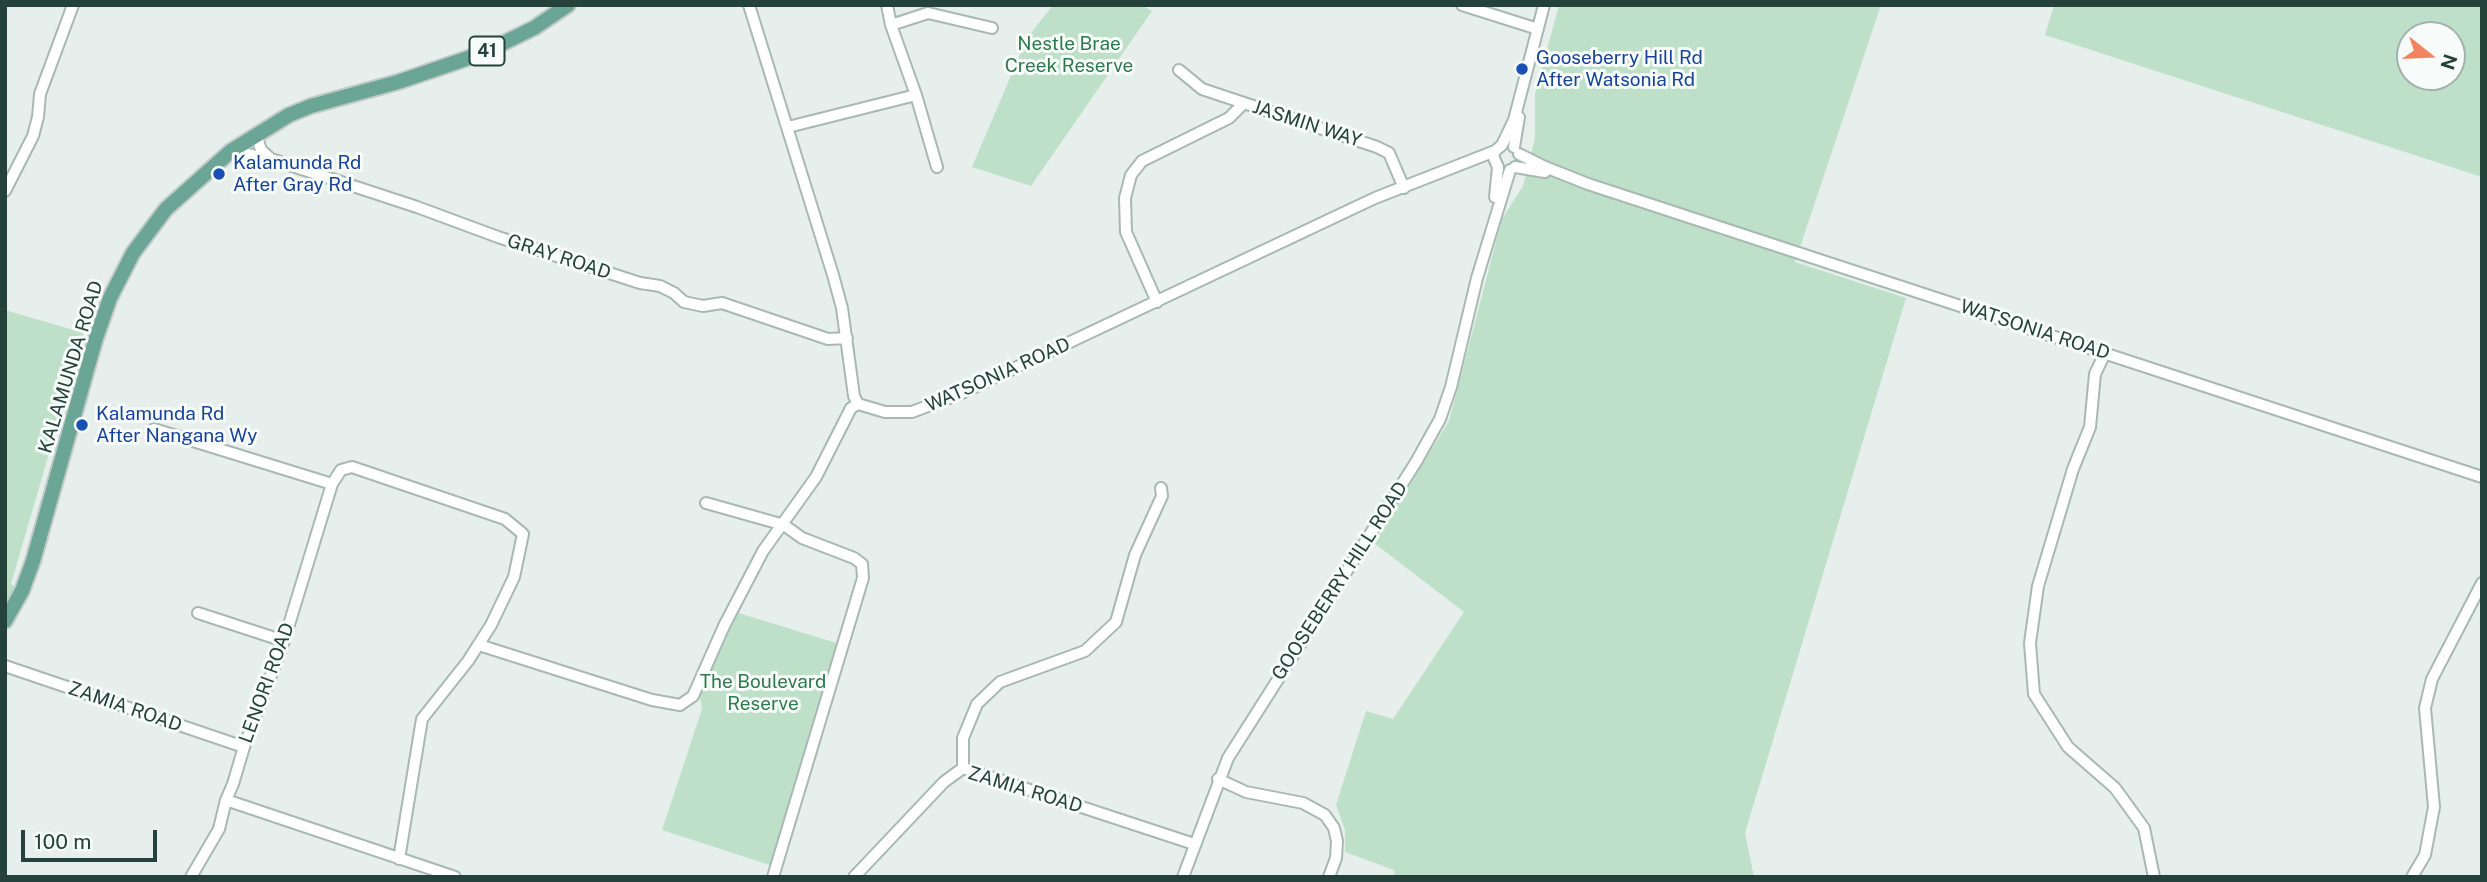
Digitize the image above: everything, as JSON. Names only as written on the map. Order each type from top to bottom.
[{"type":"main road","name":"KALAMUNDA ROAD","points":[[5,621],[22,591],[33,562],[98,334],[118,282],[133,253],[179,195],[231,151],[256,134],[311,106],[398,82],[483,53],[534,28],[568,5]]},
{"type":"street","points":[[5,191],[33,136],[43,84],[73,5]]},
{"type":"street","points":[[479,645],[652,700],[680,705],[693,696],[724,626],[763,551],[816,477],[844,418],[851,408],[859,404],[851,383],[847,338],[833,275],[749,5]]},
{"type":"street","points":[[887,5],[937,167]]},
{"type":"street","points":[[1462,5],[1538,29]]},
{"type":"street","points":[[1472,160],[1513,169],[1519,161],[1519,114],[1530,80],[1530,64],[1544,5]]},
{"type":"street","points":[[891,25],[928,12],[992,28]]},
{"type":"street","points":[[1497,167],[1494,161],[1498,148],[1514,120],[1523,78],[1530,64]]},
{"type":"street","points":[[1180,70],[1202,89],[1244,103]]},
{"type":"street","points":[[788,127],[916,95]]},
{"type":"street","name":"JASMIN WAY","points":[[1157,302],[1126,232],[1125,198],[1131,175],[1142,161],[1229,118],[1244,103],[1389,153],[1404,188]]},
{"type":"street","points":[[256,134],[261,150],[271,159]]},
{"type":"street","points":[[1498,148],[1517,150]]},
{"type":"street","name":"WATSONIA ROAD","points":[[859,404],[885,412],[912,412],[933,406],[1375,198],[1498,148]]},
{"type":"street","name":"WATSONIA ROAD","points":[[1517,150],[1588,184],[2482,477]]},
{"type":"street","name":"GRAY ROAD","points":[[231,151],[271,159],[550,254],[640,283],[660,286],[684,302],[704,306],[722,303],[828,339],[847,338]]},
{"type":"street","name":"GOOSEBERRY HILL ROAD","points":[[1183,877],[1218,779],[1237,741],[1428,442],[1444,408],[1477,278],[1497,187],[1497,167]]},
{"type":"street","name":"WATSONIA ROAD","points":[[1513,169],[1536,170],[1568,181],[1588,184]]},
{"type":"street","name":"GOOSEBERRY HILL ROAD","points":[[1477,278],[1513,169]]},
{"type":"street","points":[[2105,353],[2095,374],[2090,427],[2073,469],[2038,586],[2031,643],[2034,694],[2068,747],[2115,788],[2144,828],[2154,877]]},
{"type":"street","points":[[154,429],[332,484],[341,470],[352,467],[505,519],[523,534],[514,577],[492,625],[422,719],[399,859]]},
{"type":"street","name":"LENORI ROAD","points":[[191,877],[219,829],[244,747],[284,641],[332,484]]},
{"type":"street","points":[[963,768],[963,738],[977,704],[1000,682],[1085,651],[1116,622],[1135,555],[1162,496],[1161,488]]},
{"type":"street","points":[[706,503],[784,525],[802,538],[854,558],[862,564],[863,578],[773,877]]},
{"type":"street","points":[[2412,877],[2425,855],[2434,807],[2426,708],[2432,679],[2482,583]]},
{"type":"street","points":[[198,613],[284,641]]},
{"type":"street","name":"ZAMIA ROAD","points":[[5,666],[244,747]]},
{"type":"street","name":"ZAMIA ROAD","points":[[854,877],[944,782],[963,768],[1194,844]]},
{"type":"street","points":[[1218,779],[1246,792],[1303,803],[1325,815],[1334,828],[1337,841],[1336,858],[1329,877]]},
{"type":"street","points":[[226,800],[455,877]]},
{"type":"green space","name":"Nestle Brae Creek Reserve","points":[[1053,5],[1141,5],[1152,11],[1031,186],[972,167],[1027,38]]},
{"type":"green space","points":[[1559,5],[1881,5],[1795,262],[1906,298],[1745,833],[1754,877],[1395,877],[1394,870],[1345,852],[1345,830],[1336,805],[1366,711],[1393,719],[1464,612],[1374,543],[1449,421],[1502,219],[1523,186],[1535,138],[1535,94]]},
{"type":"green space","points":[[2054,5],[2482,5],[2482,177],[2045,35]]},
{"type":"green space","points":[[5,310],[84,333],[11,584],[22,591],[5,621]]},
{"type":"green space","name":"The Boulevard Reserve","points":[[732,611],[843,645],[776,867],[662,830],[702,709],[698,686]]},
{"type":"place","name":"Gooseberry Hill Rd After Watsonia Rd","points":[[1522,69]]},
{"type":"place","name":"Kalamunda Rd After Gray Rd","points":[[219,174]]},
{"type":"place","name":"Kalamunda Rd After Nangana Wy","points":[[82,425]]}]
